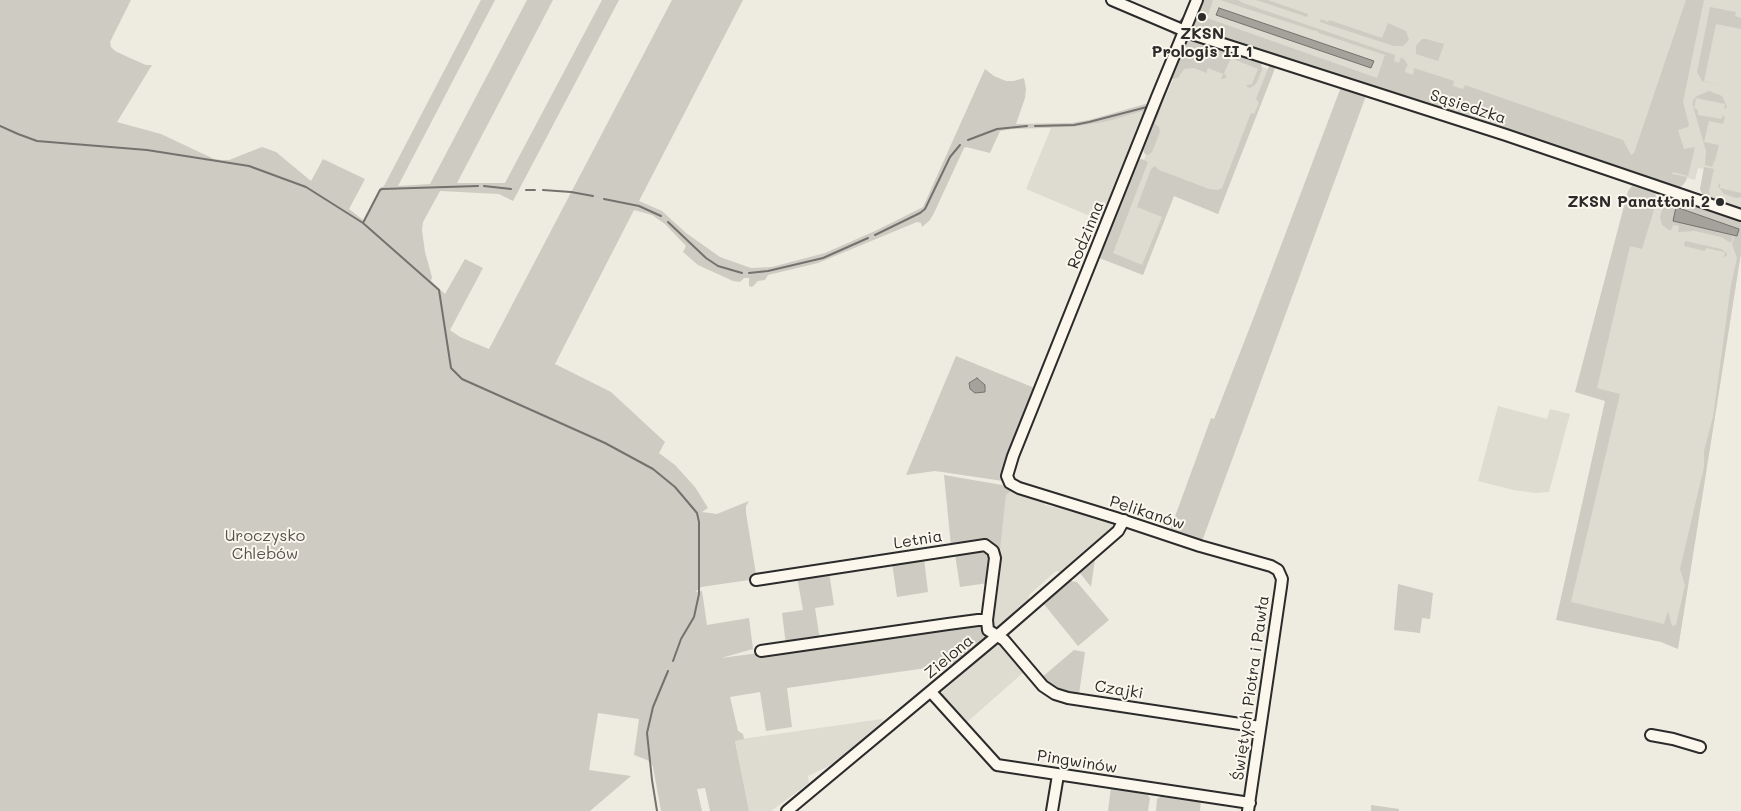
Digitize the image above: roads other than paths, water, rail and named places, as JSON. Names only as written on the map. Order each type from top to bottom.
[{"type":"street","name":"Sąsiedzka","points":[[1112,0],[1185,31],[1741,215]]},
{"type":"street","name":"Rodzinna","points":[[1009,482],[1007,472],[1013,456],[1156,97],[1197,0]]},
{"type":"street","name":"Pelikanów","points":[[1009,482],[1019,488],[1124,520],[1200,546],[1271,566],[1278,570]]},
{"type":"street","name":"Zielona","points":[[787,811],[997,636],[1118,531],[1124,520]]},
{"type":"street","name":"Letnia","points":[[756,580],[985,546],[990,548],[995,558],[987,620]]},
{"type":"street","name":"Świętych Piotra i Pawła","points":[[1249,807],[1282,579],[1278,570]]},
{"type":"street","points":[[760,651],[978,620],[987,620],[988,630],[997,636]]},
{"type":"street","name":"Czajki","points":[[997,636],[1004,640],[1043,686],[1055,694],[1068,698],[1260,727]]},
{"type":"street","name":"Pingwinów","points":[[931,692],[997,765],[1249,807]]},
{"type":"street","points":[[1651,735],[1700,747]]},
{"type":"street","points":[[1052,811],[1058,775]]},
{"type":"waterway","points":[[1179,23],[1185,16]]},
{"type":"waterway","points":[[1035,126],[1074,125],[1147,107]]},
{"type":"waterway","points":[[0,126],[37,141],[147,150],[249,166],[306,187],[363,223],[439,290],[451,368],[462,379],[605,443],[653,469],[675,487],[697,513],[699,522],[699,594],[694,617],[681,639],[673,661]]},
{"type":"waterway","points":[[968,140],[997,129],[1027,126]]},
{"type":"waterway","points":[[875,235],[925,209],[950,157],[960,145]]},
{"type":"waterway","points":[[363,223],[382,189],[478,186]]},
{"type":"waterway","points":[[484,186],[511,189]]},
{"type":"waterway","points":[[526,190],[535,190]]},
{"type":"waterway","points":[[543,190],[593,196]]},
{"type":"waterway","points":[[604,199],[639,206],[661,216]]},
{"type":"waterway","points":[[668,222],[706,258],[718,266],[742,273]]},
{"type":"waterway","points":[[749,273],[768,271],[823,258],[868,238]]},
{"type":"waterway","points":[[657,811],[647,733],[653,707],[668,671]]},
{"type":"place","name":"ZKSN Prologis II 1","points":[[1202,17]]},
{"type":"place","name":"ZKSN Panattoni 2","points":[[1720,202]]},
{"type":"park label","name":"Uroczysko Chlebów","points":[[265,545]]}]
